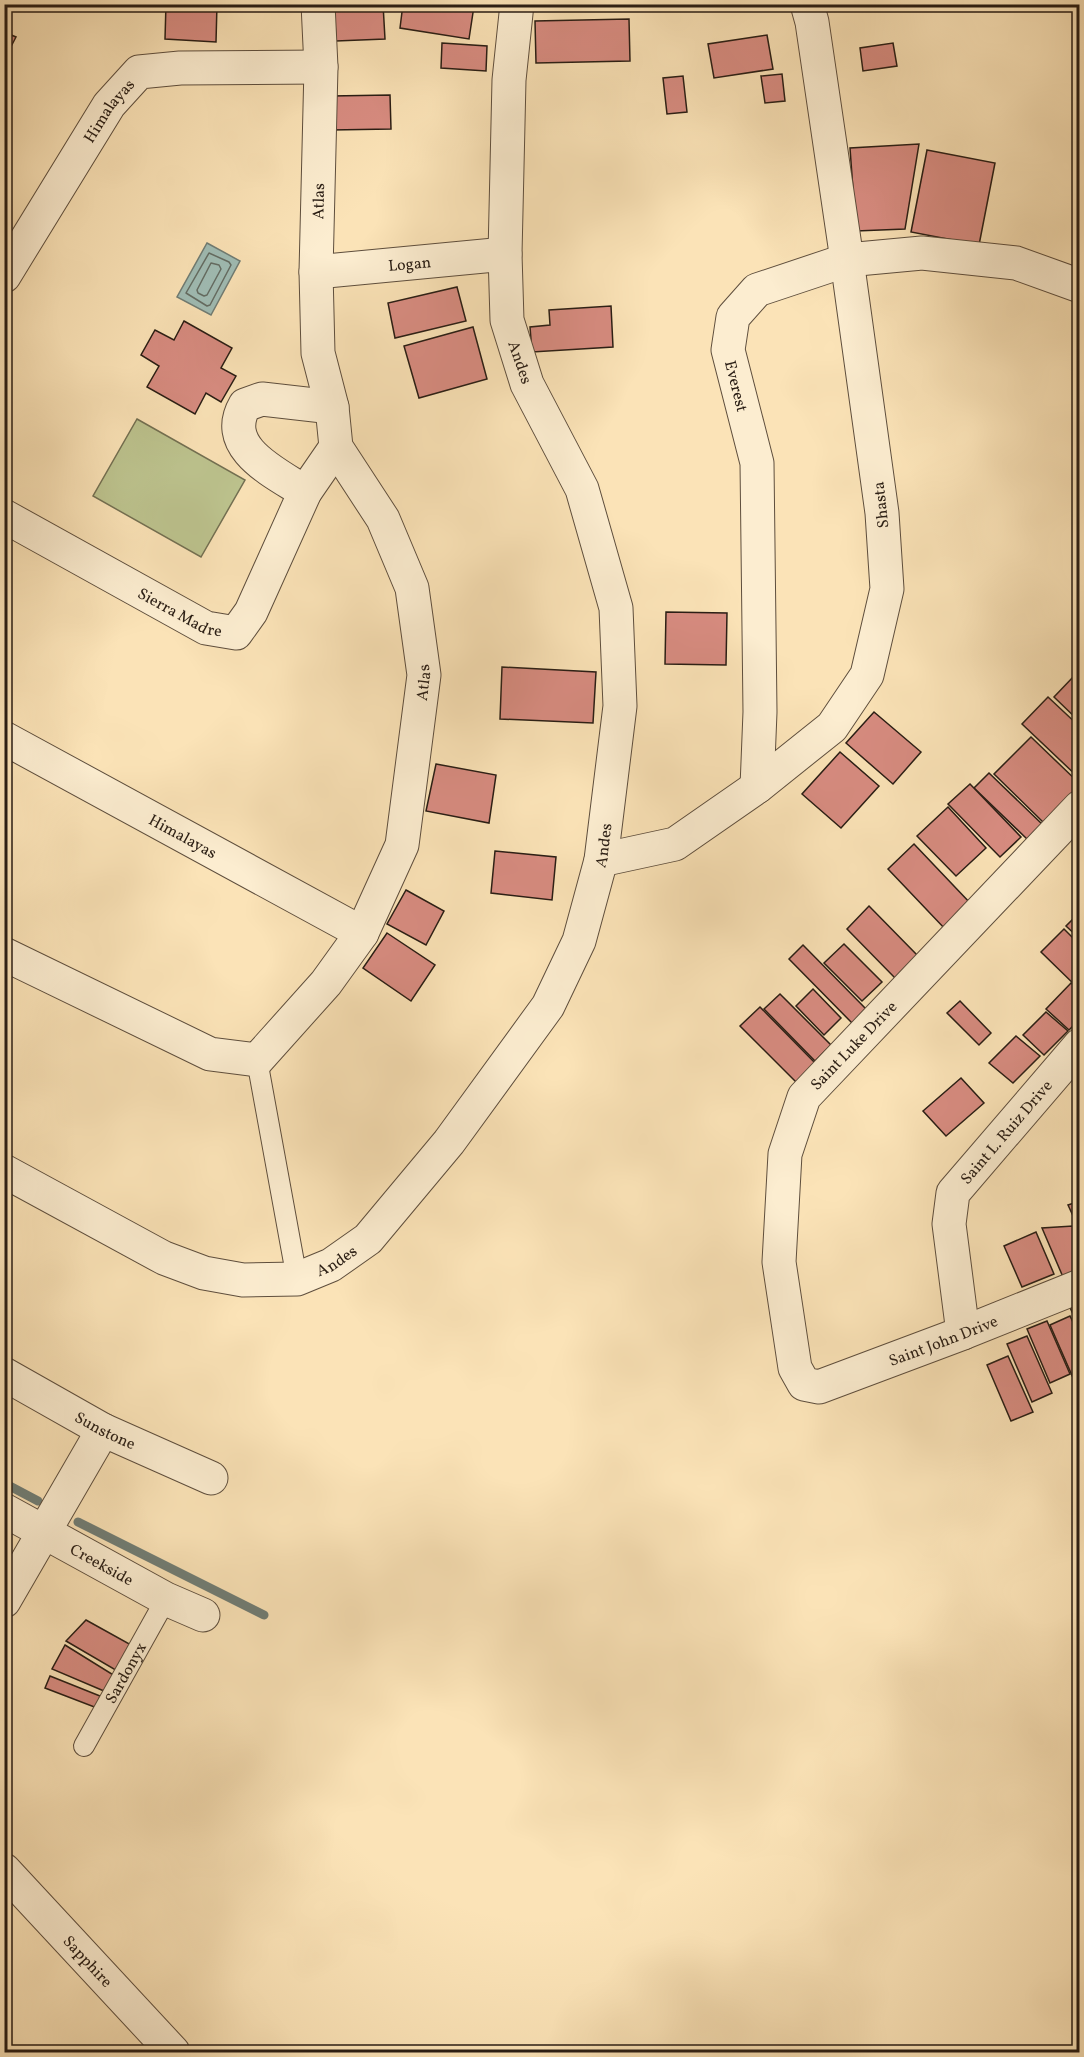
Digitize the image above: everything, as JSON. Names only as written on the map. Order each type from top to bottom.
[{"type":"street","name":"Atlas","points":[[257,1060],[326,983],[362,933],[402,845],[424,675],[412,588],[383,519],[336,447],[332,407],[318,353],[316,272],[321,67],[318,4]]},
{"type":"street","name":"Andes","points":[[4,1171],[164,1258],[204,1273],[243,1280],[297,1279],[331,1265],[368,1239],[449,1142],[548,1006],[579,941],[601,860],[620,706],[616,608],[582,489],[528,384],[507,320],[505,254],[509,80],[517,4]]},
{"type":"street","name":"Shasta","points":[[601,860],[675,844],[757,787],[832,727],[867,675],[887,589],[882,513],[848,260],[812,22],[807,4]]},
{"type":"street","name":"Himalayas","points":[[4,276],[109,105],[139,72],[180,68],[321,67]]},
{"type":"street","name":"Everest","points":[[757,787],[760,700],[757,463],[728,350],[734,317],[757,290],[848,260],[922,253],[1016,263],[1080,286]]},
{"type":"street","name":"Logan","points":[[316,272],[505,254]]},
{"type":"street","points":[[305,492],[253,455],[241,440],[238,419],[245,405],[262,399],[332,407]]},
{"type":"street","name":"Sierra Madre","points":[[4,516],[206,628],[236,633],[251,612],[305,492],[336,447]]},
{"type":"street","name":"Himalayas","points":[[4,738],[362,933]]},
{"type":"street","name":"Saint Luke Drive","points":[[804,1384],[795,1368],[779,1262],[785,1154],[804,1097],[1080,807]]},
{"type":"street","points":[[4,954],[210,1053],[257,1060]]},
{"type":"street","name":"Saint L. Ruiz Drive","points":[[963,1333],[950,1224],[953,1193],[1080,1045]]},
{"type":"street","name":"Saint John Drive","points":[[804,1384],[819,1387],[1080,1286]]},
{"type":"street","name":"Sunstone","points":[[4,1374],[103,1430],[211,1478]]},
{"type":"street","points":[[4,1601],[103,1430]]},
{"type":"street","name":"Creekside","points":[[4,1510],[166,1599],[203,1615]]},
{"type":"street","name":"Sapphire","points":[[4,1870],[173,2052]]},
{"type":"lane","points":[[257,1060],[297,1279]]},
{"type":"lane","name":"Sardonyx","points":[[84,1746],[166,1599]]},
{"type":"green space","points":[[137,419],[245,480],[201,557],[93,496]]},
{"type":"water","points":[[207,243],[240,261],[211,315],[177,297]]},
{"type":"building","points":[[166,4],[217,4],[216,42],[165,39]]},
{"type":"building","points":[[334,4],[383,4],[385,39],[336,41]]},
{"type":"building","points":[[403,4],[488,4],[488,7],[474,6],[469,39],[400,28]]},
{"type":"building","points":[[629,19],[630,61],[536,63],[535,21]]},
{"type":"building","points":[[4,32],[16,37],[4,60]]},
{"type":"building","points":[[767,35],[773,69],[714,78],[708,44]]},
{"type":"building","points":[[442,43],[487,46],[486,71],[441,68]]},
{"type":"building","points":[[893,43],[897,66],[863,71],[860,48]]},
{"type":"building","points":[[782,74],[785,101],[765,103],[761,76]]},
{"type":"building","points":[[683,76],[687,112],[667,114],[663,78]]},
{"type":"building","points":[[390,95],[391,129],[331,130],[331,96]]},
{"type":"building","points":[[919,144],[905,229],[856,231],[850,148]]},
{"type":"building","points":[[927,150],[995,163],[979,245],[911,232]]},
{"type":"building","points":[[457,287],[466,321],[395,338],[388,303]]},
{"type":"building","points":[[611,306],[613,347],[532,352],[530,327],[550,325],[549,310]]},
{"type":"building","points":[[184,321],[232,348],[221,368],[236,376],[221,402],[206,393],[195,414],[147,387],[159,366],[141,355],[155,330],[174,340]]},
{"type":"building","points":[[473,327],[487,379],[419,398],[404,346]]},
{"type":"building","points":[[666,612],[727,613],[726,665],[665,664]]},
{"type":"building","points":[[502,667],[596,672],[593,723],[500,719]]},
{"type":"building","points":[[1075,675],[1080,678],[1080,722],[1054,697]]},
{"type":"building","points":[[1048,697],[1080,727],[1080,779],[1022,724]]},
{"type":"building","points":[[874,712],[921,752],[893,784],[846,743]]},
{"type":"building","points":[[1031,737],[1080,784],[1080,790],[1045,824],[994,774]]},
{"type":"building","points":[[840,752],[879,786],[841,828],[802,794]]},
{"type":"building","points":[[436,764],[496,775],[489,823],[426,811]]},
{"type":"building","points":[[989,773],[1042,824],[1027,839],[974,788]]},
{"type":"building","points":[[970,784],[1021,837],[1000,857],[948,804]]},
{"type":"building","points":[[948,807],[986,848],[956,876],[917,836]]},
{"type":"building","points":[[914,844],[972,905],[946,930],[888,869]]},
{"type":"building","points":[[495,851],[556,857],[552,900],[491,893]]},
{"type":"building","points":[[406,890],[444,911],[426,945],[387,924]]},
{"type":"building","points":[[869,906],[918,956],[895,978],[847,929]]},
{"type":"building","points":[[1080,912],[1080,939],[1066,926]]},
{"type":"building","points":[[1064,929],[1080,945],[1080,990],[1041,952]]},
{"type":"building","points":[[387,933],[435,965],[411,1001],[363,968]]},
{"type":"building","points":[[844,944],[882,982],[862,1001],[824,963]]},
{"type":"building","points":[[803,945],[866,1009],[852,1023],[789,959]]},
{"type":"building","points":[[1071,983],[1080,991],[1080,1019],[1069,1030],[1046,1009]]},
{"type":"building","points":[[813,989],[841,1018],[824,1035],[796,1006]]},
{"type":"building","points":[[780,994],[831,1045],[815,1061],[764,1009]]},
{"type":"building","points":[[960,1001],[991,1033],[979,1045],[947,1013]]},
{"type":"building","points":[[760,1007],[820,1068],[801,1087],[740,1026]]},
{"type":"building","points":[[1046,1012],[1068,1031],[1044,1055],[1023,1035]]},
{"type":"building","points":[[1016,1036],[1040,1056],[1013,1083],[989,1063]]},
{"type":"building","points":[[961,1078],[984,1103],[946,1136],[923,1111]]},
{"type":"building","points":[[1080,1201],[1080,1231],[1068,1205]]},
{"type":"building","points":[[1073,1226],[1080,1240],[1080,1270],[1063,1277],[1042,1228]]},
{"type":"building","points":[[1036,1232],[1054,1274],[1022,1287],[1004,1246]]},
{"type":"building","points":[[1080,1298],[1080,1330],[1068,1303]]},
{"type":"building","points":[[1070,1316],[1080,1337],[1080,1378],[1074,1380],[1050,1325]]},
{"type":"building","points":[[1047,1321],[1070,1374],[1050,1383],[1027,1329]]},
{"type":"building","points":[[1027,1336],[1052,1393],[1032,1402],[1007,1344]]},
{"type":"building","points":[[1008,1356],[1033,1412],[1011,1421],[987,1365]]},
{"type":"building","points":[[86,1620],[133,1646],[119,1672],[66,1641]]},
{"type":"building","points":[[65,1645],[115,1676],[104,1691],[52,1669]]},
{"type":"building","points":[[50,1676],[100,1696],[97,1708],[45,1688]]},
{"type":"waterway","points":[[4,1483],[38,1501]]},
{"type":"waterway","points":[[78,1522],[264,1615]]}]
